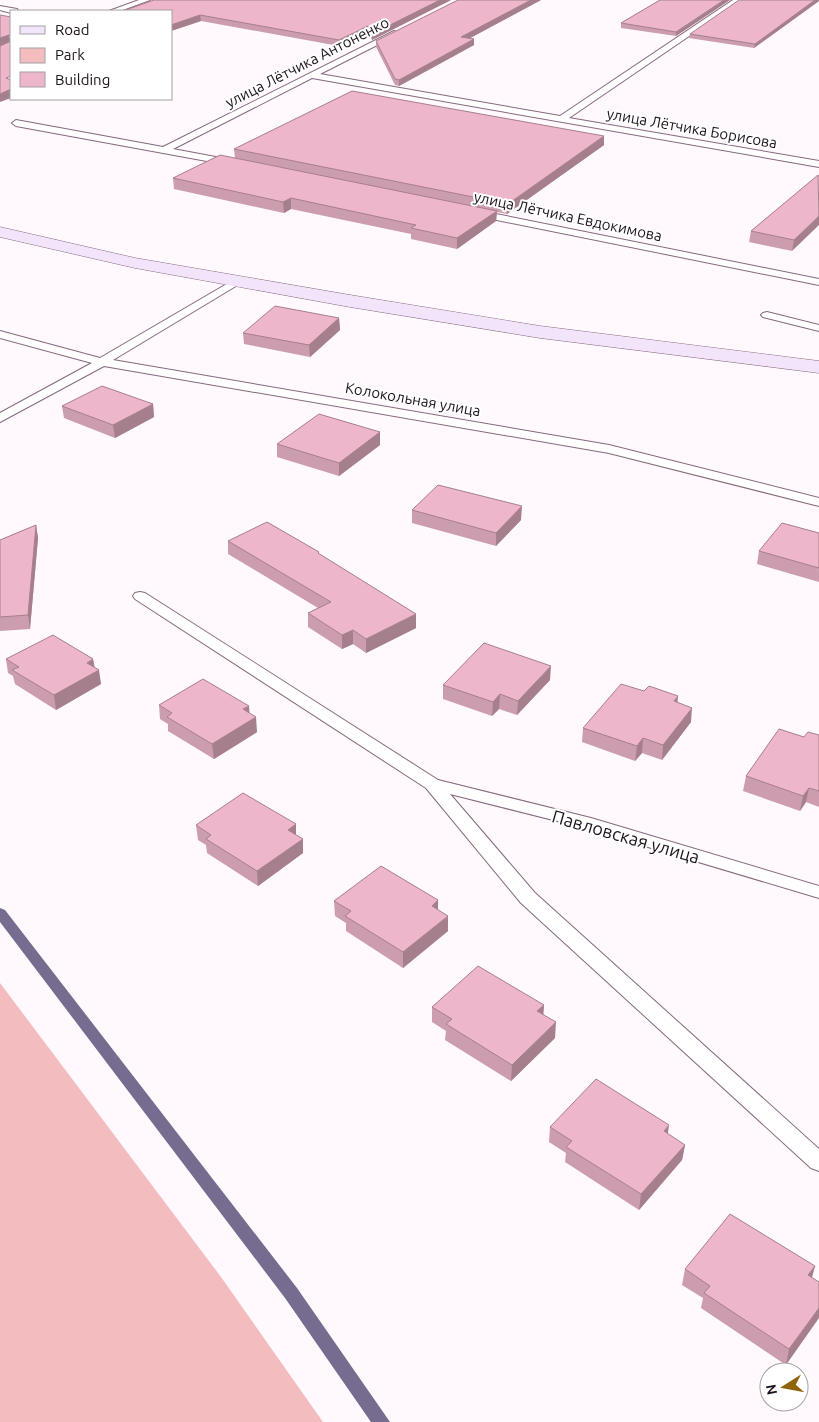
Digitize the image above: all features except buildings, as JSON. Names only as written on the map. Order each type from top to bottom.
[{"type":"street","points":[[0,232],[134,263],[540,332],[819,367]]},
{"type":"lane","points":[[116,10],[146,0]]},
{"type":"lane","name":"улица Лётчика Борисова","points":[[561,119],[738,0]]},
{"type":"lane","name":"улица Лётчика Антоненко","points":[[166,150],[399,31]]},
{"type":"lane","name":"улица Лётчика Борисова","points":[[311,75],[819,164]]},
{"type":"lane","points":[[16,123],[244,165]]},
{"type":"lane","name":"улица Лётчика Евдокимова","points":[[468,211],[819,282]]},
{"type":"lane","points":[[0,418],[102,362],[236,281]]},
{"type":"lane","points":[[767,315],[819,328]]},
{"type":"lane","name":"Колокольная улица","points":[[0,334],[102,362],[609,449],[819,502]]},
{"type":"lane","points":[[140,596],[432,784],[528,898],[819,1162]]},
{"type":"lane","name":"Павловская улица","points":[[432,784],[585,822],[819,892]]},
{"type":"green space","points":[[0,983],[221,1277],[323,1422],[0,1422]]},
{"type":"waterway","points":[[0,913],[291,1293],[381,1422]]}]
